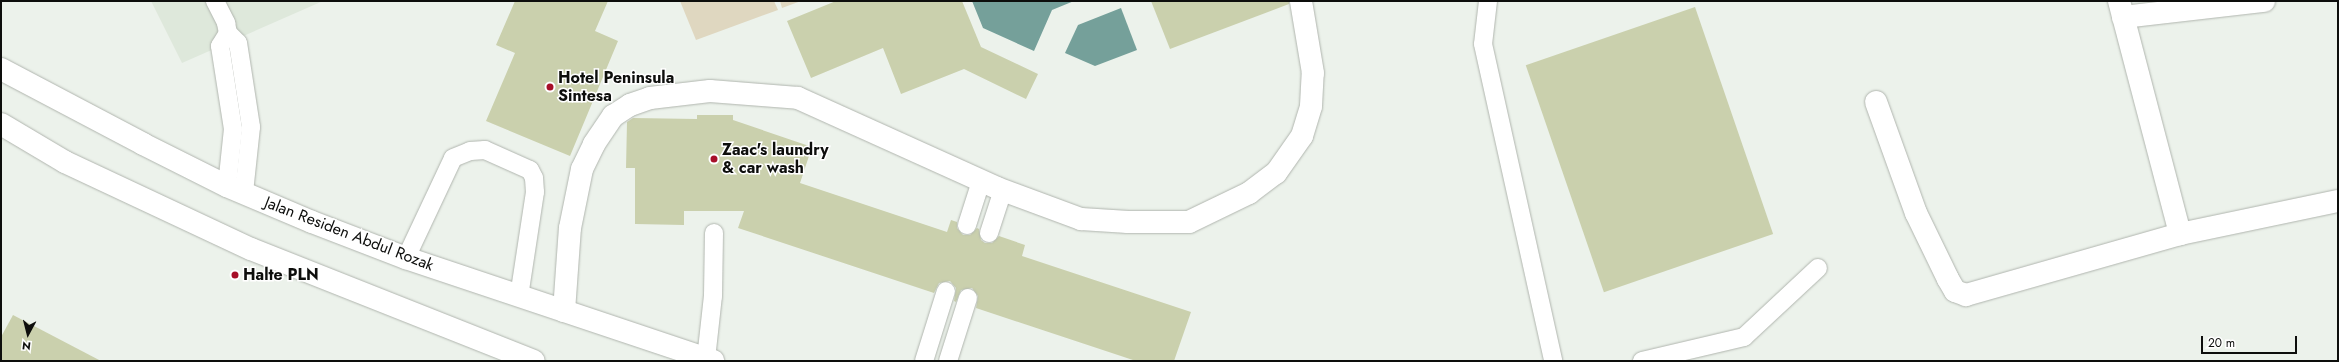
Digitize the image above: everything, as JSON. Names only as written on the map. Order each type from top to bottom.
[{"type":"main road","points":[[564,311],[570,228],[582,169],[594,144],[613,116],[630,105],[650,98],[710,91],[798,98],[981,181],[1081,219],[1128,222],[1189,222],[1249,193],[1276,173],[1302,136],[1311,106],[1313,73],[1301,1]]},
{"type":"main road","points":[[2180,234],[2121,9],[2264,1]]},
{"type":"main road","name":"Jalan Residen Abdul Rozak","points":[[1,69],[143,144],[236,189],[406,258],[710,360]]},
{"type":"main road","points":[[1876,102],[1916,213],[1955,291],[1966,295],[2180,234],[2338,201]]},
{"type":"main road","points":[[1,124],[65,162],[251,249],[534,361]]},
{"type":"lane","points":[[215,1],[227,28]]},
{"type":"lane","points":[[230,1],[227,28],[220,46],[234,129],[236,189]]},
{"type":"lane","points":[[1488,1],[1483,44],[1553,361]]},
{"type":"lane","points":[[406,258],[453,158],[470,151],[485,150],[530,170],[534,178],[535,192],[519,296]]},
{"type":"lane","points":[[967,225],[981,181]]},
{"type":"lane","points":[[989,233],[1003,190]]},
{"type":"lane","points":[[710,360],[714,233]]},
{"type":"lane","points":[[1642,361],[1744,336],[1818,268]]},
{"type":"lane","points":[[924,361],[946,291]]},
{"type":"lane","points":[[948,361],[968,298]]},
{"type":"shaded area","points":[[151,1],[323,1],[182,63]]},
{"type":"shaded area","points":[[680,1],[774,1],[778,10],[696,40]]},
{"type":"shaded area","points":[[780,1],[801,1],[782,8]]},
{"type":"water","points":[[972,1],[1074,1],[1052,10],[1034,51],[983,28]]},
{"type":"water","points":[[1121,8],[1137,50],[1095,66],[1065,53],[1078,25]]},
{"type":"building","name":"Hotel Peninsula Sintesa","points":[[515,1],[608,1],[595,31],[618,41],[570,156],[486,121],[515,53],[496,45]]},
{"type":"building","points":[[836,1],[962,1],[981,47],[1038,74],[1026,99],[964,69],[901,94],[883,48],[811,78],[787,21]]},
{"type":"building","points":[[1151,1],[1289,1],[1289,4],[1170,49]]},
{"type":"building","points":[[1695,7],[1773,234],[1604,292],[1526,65]]},
{"type":"building","points":[[697,115],[733,115],[733,120],[812,147],[800,183],[947,232],[951,220],[957,222],[957,228],[963,235],[970,235],[977,228],[979,229],[981,240],[985,243],[992,243],[999,236],[1025,245],[1022,256],[1191,312],[1174,361],[1136,361],[976,308],[978,296],[972,288],[961,290],[956,302],[954,301],[956,288],[950,281],[939,283],[934,293],[738,228],[744,211],[684,211],[684,225],[635,224],[635,168],[626,168],[627,122],[633,118],[697,119]]},
{"type":"building","points":[[13,315],[101,361],[1,361],[1,337]]},
{"type":"place","name":"Hotel Peninsula Sintesa","points":[[550,87]]},
{"type":"place","name":"Zaac's laundry & car wash","points":[[714,159]]},
{"type":"place","name":"Halte PLN","points":[[235,275]]}]
